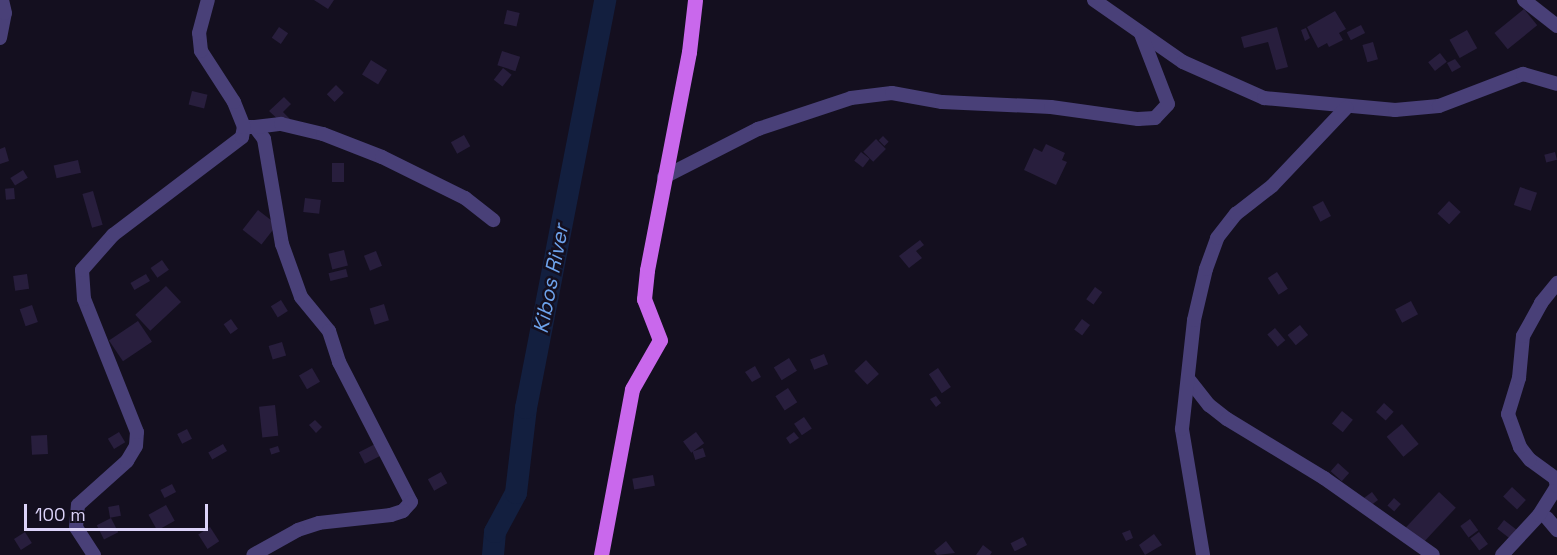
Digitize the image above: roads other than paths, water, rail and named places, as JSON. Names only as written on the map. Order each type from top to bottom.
[{"type":"main road","points":[[601,555],[632,389],[660,340],[644,299],[664,177],[690,52],[695,0]]},
{"type":"street","points":[[0,38],[5,13],[2,0]]},
{"type":"street","points":[[208,0],[199,33],[201,51],[250,127],[264,139],[282,243],[301,297],[329,331],[343,370],[411,502],[404,511],[391,515],[319,523],[298,530],[253,555]]},
{"type":"street","points":[[1094,0],[1183,62],[1239,90],[1264,98],[1347,108],[1395,110],[1439,106],[1523,74],[1557,84]]},
{"type":"street","points":[[1524,0],[1557,26]]},
{"type":"street","points":[[664,177],[758,129],[851,98],[871,95],[892,93],[942,102],[1051,107],[1138,119],[1155,118],[1168,104],[1141,34]]},
{"type":"street","points":[[1203,555],[1182,429],[1190,381],[1194,320],[1217,238],[1236,214],[1272,186],[1347,108]]},
{"type":"street","points":[[94,555],[76,527],[78,504],[127,460],[136,446],[137,432],[84,299],[82,270],[105,243],[160,196],[236,145],[250,127],[281,123],[323,134],[382,157],[465,198],[493,220]]},
{"type":"street","points":[[1502,555],[1539,515],[1557,486],[1555,478],[1530,460],[1520,447],[1508,414],[1519,378],[1523,336],[1540,303],[1557,283]]},
{"type":"street","points":[[1190,381],[1209,405],[1227,419],[1324,478],[1433,555]]},
{"type":"street","points":[[1547,518],[1557,530]]},
{"type":"waterway","name":"Kibos River","points":[[493,555],[495,532],[516,493],[526,408],[605,0]]}]
